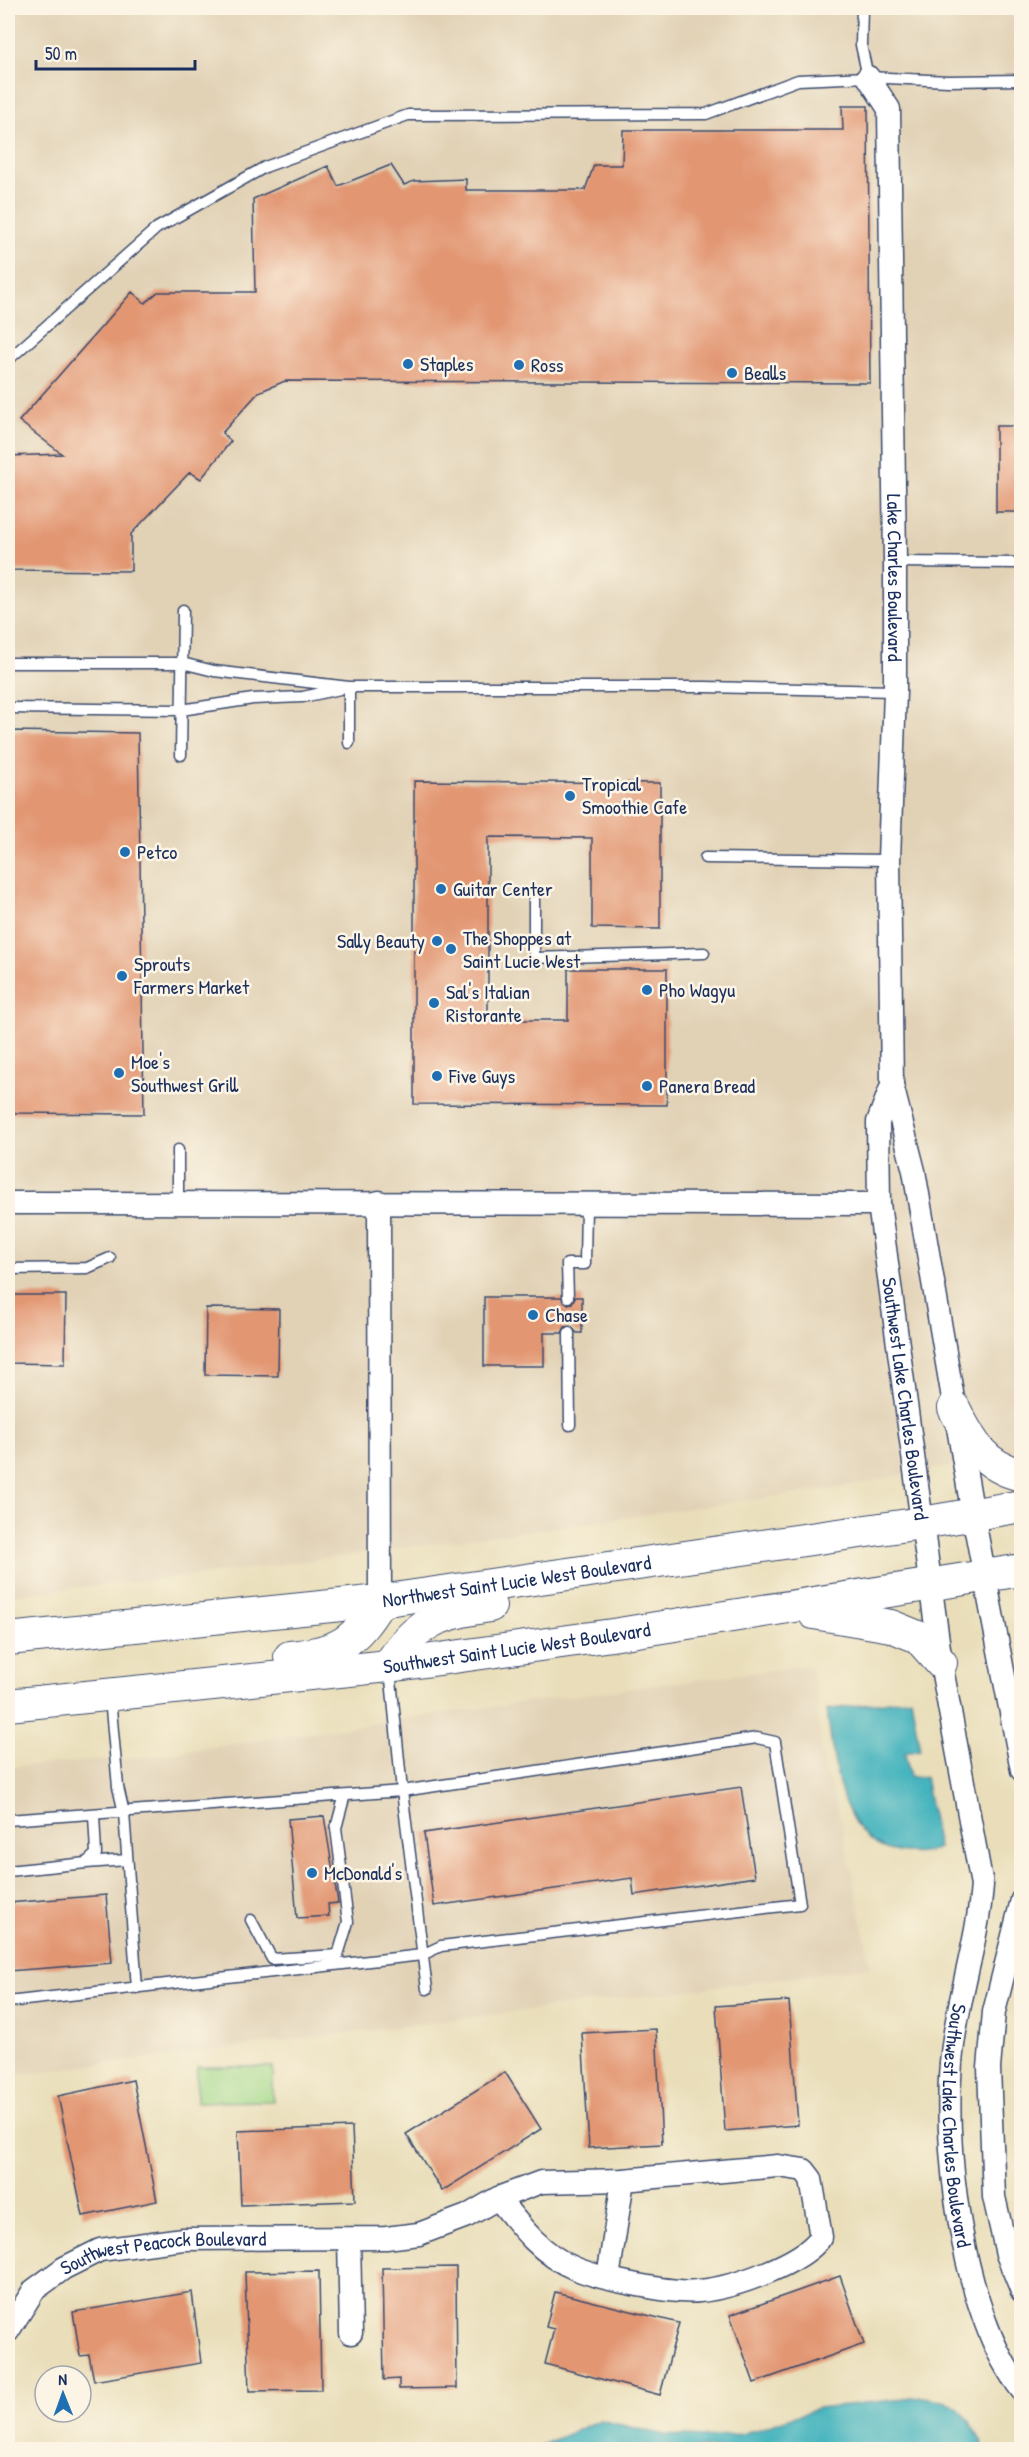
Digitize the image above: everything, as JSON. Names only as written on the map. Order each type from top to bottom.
[{"type":"main road","points":[[954,1408],[978,1452],[989,1462],[1022,1475]]},
{"type":"main road","name":"Northwest Saint Lucie West Boulevard","points":[[8,1639],[380,1601],[922,1523],[1022,1506]]},
{"type":"main road","points":[[389,1666],[412,1632],[436,1617],[461,1610],[773,1564],[801,1540]]},
{"type":"main road","name":"Southwest Saint Lucie West Boulevard","points":[[8,1705],[389,1666],[930,1587],[1022,1570]]},
{"type":"main road","points":[[8,1690],[14,1687],[302,1656],[330,1650],[363,1629],[380,1601]]},
{"type":"main road","points":[[793,1607],[831,1617],[891,1626],[918,1637],[941,1663]]},
{"type":"street","name":"Lake Charles Boulevard","points":[[868,77],[889,109],[895,562],[895,691],[890,860],[892,1085]]},
{"type":"street","name":"Southwest Lake Charles Boulevard","points":[[892,1085],[878,1122],[879,1204],[941,1663],[982,1885],[980,1920],[964,1979],[952,2047],[949,2104],[958,2211],[967,2263],[980,2310],[1009,2375],[1022,2390]]},
{"type":"street","points":[[892,1085],[914,1171],[973,1515],[1022,1770]]},
{"type":"street","points":[[380,1202],[380,1601]]},
{"type":"street","points":[[8,1203],[879,1204]]},
{"type":"street","name":"Southwest Lake Charles Boulevard","points":[[1022,1900],[993,2012],[988,2068],[994,2197],[1007,2254],[1022,2291]]},
{"type":"street","name":"Southwest Peacock Boulevard","points":[[8,2331],[34,2290],[64,2268],[100,2250],[183,2239],[350,2239],[418,2234],[467,2216],[498,2198],[541,2182],[623,2180],[778,2166],[804,2170],[811,2179],[821,2237],[813,2249],[767,2273],[699,2291],[608,2278],[573,2268],[531,2240],[498,2198]]},
{"type":"street","points":[[608,2278],[623,2180]]},
{"type":"street","points":[[350,2239],[351,2333]]},
{"type":"lane","points":[[862,8],[861,45],[868,77]]},
{"type":"lane","points":[[8,360],[157,228],[265,167],[408,115],[706,114],[798,80],[868,77],[948,81],[1022,80]]},
{"type":"lane","points":[[895,562],[1022,563]]},
{"type":"lane","points":[[181,755],[183,610]]},
{"type":"lane","points":[[8,663],[182,663],[214,670],[349,687],[706,687],[895,691]]},
{"type":"lane","points":[[8,708],[181,711],[253,699],[303,697],[349,687]]},
{"type":"lane","points":[[349,687],[349,743]]},
{"type":"lane","points":[[705,858],[890,860]]},
{"type":"lane","points":[[534,893],[534,958],[704,953]]},
{"type":"lane","points":[[178,1150],[178,1202]]},
{"type":"lane","points":[[568,1297],[567,1264],[585,1264],[586,1204]]},
{"type":"lane","points":[[8,1269],[87,1268],[110,1258]]},
{"type":"lane","points":[[569,1334],[570,1425]]},
{"type":"lane","points":[[389,1666],[427,1989]]},
{"type":"lane","points":[[110,1694],[118,1787],[124,1813],[137,1988]]},
{"type":"lane","points":[[8,1821],[344,1798],[757,1738],[775,1742],[800,1904],[441,1946],[422,1955],[8,2002]]},
{"type":"lane","points":[[251,1920],[272,1959],[338,1955],[348,1922],[336,1828],[344,1798]]},
{"type":"lane","points":[[86,1863],[96,1854],[94,1815]]},
{"type":"lane","points":[[8,1871],[127,1860]]},
{"type":"shaded area","points":[[8,8],[1021,8],[1021,1453],[832,1489],[234,1571],[8,1595]]},
{"type":"shaded area","points":[[810,1665],[818,1704],[816,1712],[825,1771],[842,1822],[871,1967],[8,2076],[8,1767],[145,1757],[488,1707]]},
{"type":"green space","points":[[197,2067],[273,2067],[273,2101],[197,2102]]},
{"type":"water","points":[[911,1698],[920,1750],[905,1753],[910,1777],[925,1777],[938,1848],[918,1853],[898,1852],[878,1846],[863,1833],[851,1816],[837,1773],[827,1710]]},
{"type":"water","points":[[923,2397],[947,2402],[962,2412],[985,2449],[533,2449],[600,2420],[665,2435],[705,2437],[742,2434],[818,2408]]},
{"type":"building","points":[[842,106],[868,106],[870,383],[285,381],[259,392],[222,433],[231,441],[201,479],[190,472],[131,534],[131,571],[8,570],[8,456],[62,454],[19,421],[132,292],[145,303],[158,292],[255,292],[253,199],[328,166],[338,186],[391,165],[404,185],[414,181],[466,179],[466,190],[585,190],[594,165],[622,165],[623,130],[843,130]]},
{"type":"building","points":[[996,426],[1022,426],[1022,512],[996,512]]},
{"type":"building","points":[[8,731],[138,733],[144,1114],[8,1113]]},
{"type":"building","name":"The Shoppes at Saint Lucie West","points":[[414,781],[660,783],[660,929],[592,928],[592,838],[488,837],[488,1020],[568,1020],[568,969],[667,969],[667,1105],[414,1104]]},
{"type":"building","points":[[8,1295],[66,1295],[65,1364],[8,1363]]},
{"type":"building","name":"Chase","points":[[484,1297],[561,1297],[568,1304],[572,1303],[575,1297],[582,1297],[582,1333],[577,1333],[570,1326],[565,1327],[562,1333],[544,1333],[544,1366],[484,1366]]},
{"type":"building","points":[[206,1308],[279,1309],[278,1376],[205,1375]]},
{"type":"building","points":[[741,1787],[755,1877],[634,1895],[632,1878],[434,1906],[424,1833]]},
{"type":"building","name":"McDonald's","points":[[324,1816],[338,1903],[328,1904],[329,1916],[297,1918],[288,1819]]},
{"type":"building","points":[[106,1895],[112,1963],[8,1971],[8,1903]]},
{"type":"building","points":[[789,2001],[798,2125],[725,2131],[716,2006]]},
{"type":"building","points":[[656,2029],[662,2144],[589,2148],[582,2033]]},
{"type":"building","points":[[505,2072],[541,2129],[442,2191],[406,2134]]},
{"type":"building","points":[[133,2080],[157,2201],[83,2216],[58,2096]]},
{"type":"building","points":[[352,2127],[355,2201],[241,2205],[238,2131]]},
{"type":"building","points":[[456,2267],[457,2388],[399,2389],[399,2379],[384,2380],[382,2268]]},
{"type":"building","points":[[319,2271],[321,2390],[249,2391],[245,2272]]},
{"type":"building","points":[[840,2276],[864,2344],[754,2383],[730,2315]]},
{"type":"building","points":[[192,2292],[201,2363],[94,2381],[93,2364],[91,2364],[89,2355],[80,2356],[73,2312]]},
{"type":"building","points":[[555,2292],[679,2323],[660,2395],[545,2364],[554,2329],[546,2327]]},
{"type":"place","name":"Staples","points":[[408,364]]},
{"type":"place","name":"Ross","points":[[519,365]]},
{"type":"place","name":"Bealls","points":[[732,373]]},
{"type":"place","name":"Tropical Smoothie Cafe","points":[[570,796]]},
{"type":"place","name":"Petco","points":[[125,852]]},
{"type":"place","name":"Guitar Center","points":[[441,889]]},
{"type":"place","name":"Sally Beauty","points":[[437,941]]},
{"type":"place","name":"The Shoppes at Saint Lucie West","points":[[451,949]]},
{"type":"place","name":"Sprouts Farmers Market","points":[[122,976]]},
{"type":"place","name":"Pho Wagyu","points":[[647,990]]},
{"type":"place","name":"Sal's Italian Ristorante","points":[[434,1003]]},
{"type":"place","name":"Moe's Southwest Grill","points":[[119,1073]]},
{"type":"place","name":"Five Guys","points":[[437,1076]]},
{"type":"place","name":"Panera Bread","points":[[647,1086]]},
{"type":"place","name":"Chase","points":[[533,1315]]},
{"type":"place","name":"McDonald's","points":[[312,1873]]}]
